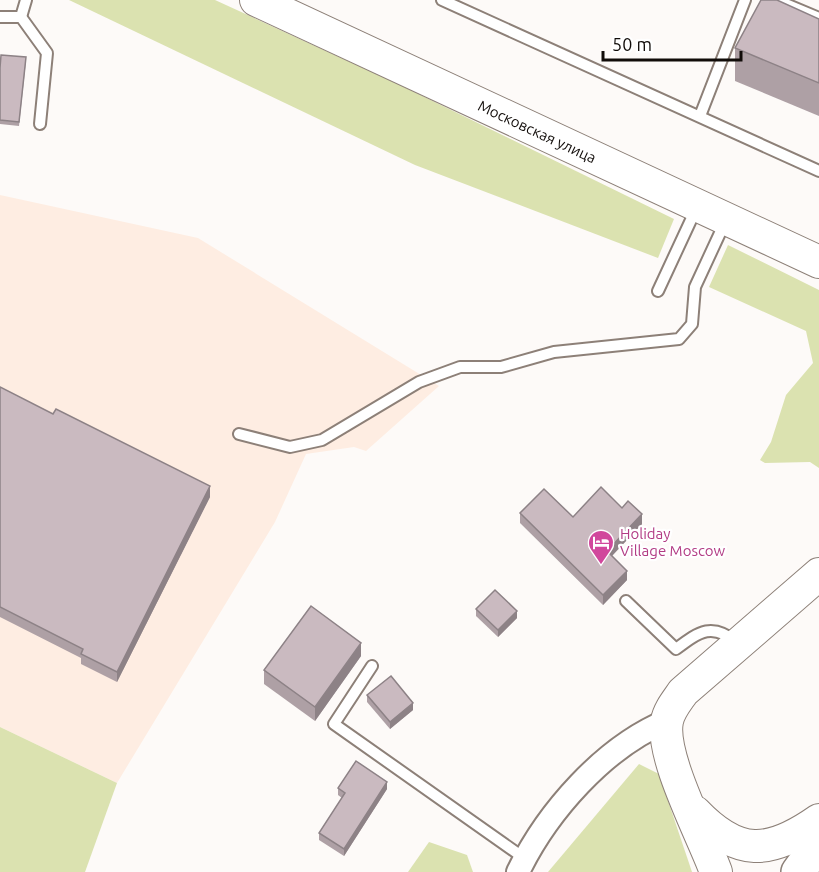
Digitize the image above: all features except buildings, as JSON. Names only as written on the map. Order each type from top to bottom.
[{"type":"highway","points":[[798,872],[819,843]]},
{"type":"main road","name":"Московская улица","points":[[256,0],[819,262]]},
{"type":"main road","points":[[716,872],[667,741],[667,721],[672,708],[683,692],[819,574]]},
{"type":"main road","points":[[690,807],[726,840],[745,847],[763,848],[782,842],[819,820]]},
{"type":"street","points":[[521,865],[541,830],[569,795],[629,741],[667,721]]},
{"type":"lane","points":[[21,17],[26,0]]},
{"type":"lane","points":[[442,0],[819,171]]},
{"type":"lane","points":[[700,116],[745,0]]},
{"type":"lane","points":[[776,0],[819,18]]},
{"type":"lane","points":[[0,17],[21,17]]},
{"type":"lane","points":[[21,17],[47,53],[40,124]]},
{"type":"lane","points":[[658,291],[697,206]]},
{"type":"lane","points":[[239,434],[290,447],[322,440],[418,382],[460,367],[501,367],[554,352],[680,339],[692,324],[696,287],[726,220]]},
{"type":"lane","points":[[626,601],[676,650],[704,630],[723,631],[738,643]]},
{"type":"lane","points":[[372,666],[334,724],[521,865]]},
{"type":"shaded area","points":[[0,195],[198,238],[439,386],[366,451],[354,447],[306,454],[275,522],[117,783],[0,727]]},
{"type":"green space","points":[[69,0],[215,0],[400,85],[674,219],[658,258],[415,165]]},
{"type":"green space","points":[[728,245],[819,290],[819,468],[810,462],[765,463],[760,460],[771,442],[786,395],[813,363],[806,331],[709,287]]},
{"type":"green space","points":[[0,727],[117,783],[85,872],[0,872]]},
{"type":"green space","points":[[639,764],[659,774],[692,872],[548,872]]},
{"type":"green space","points":[[429,842],[467,855],[473,872],[408,872]]},
{"type":"place","name":"Holiday Village Moscow","points":[[601,566]]}]
